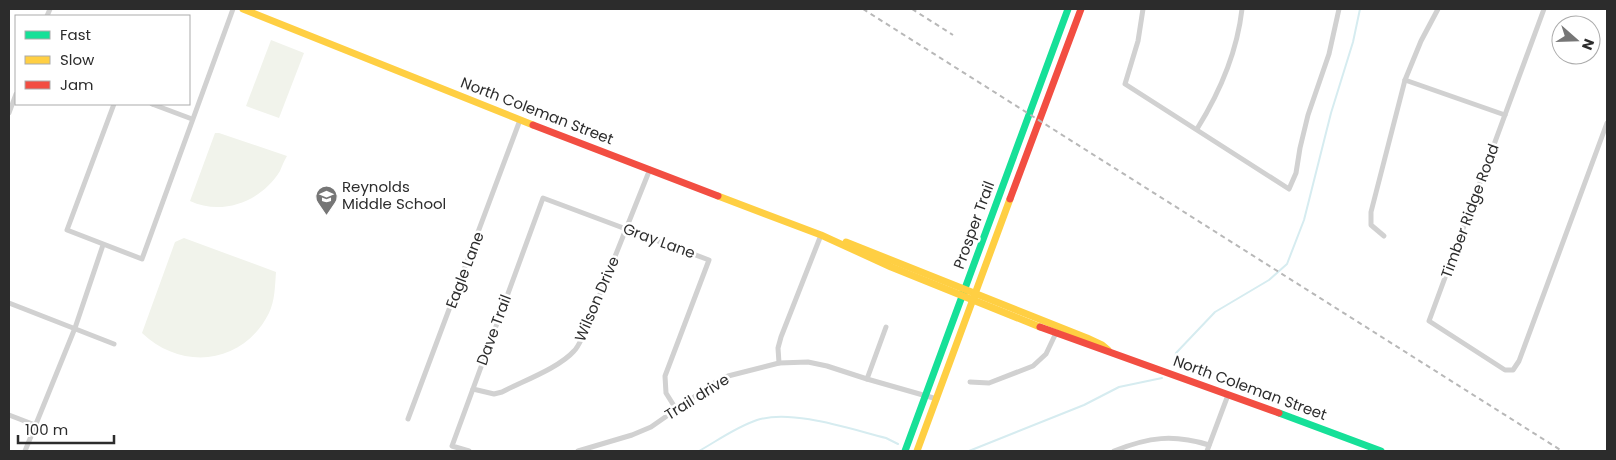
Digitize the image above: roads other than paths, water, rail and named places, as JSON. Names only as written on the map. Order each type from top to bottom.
[{"type":"street","points":[[114,105],[67,230],[142,259],[233,9]]},
{"type":"street","name":"North Coleman Street","points":[[244,9],[520,120],[822,235],[839,239],[1056,333],[1100,349],[1108,350],[1381,451]]},
{"type":"street","name":"Prosper Trail","points":[[905,451],[1068,9]]},
{"type":"street","name":"Prosper Trail","points":[[917,451],[1081,9]]},
{"type":"street","points":[[1142,9],[1138,41],[1126,84],[1289,189],[1296,173],[1308,115],[1330,54],[1339,9]]},
{"type":"street","points":[[1197,129],[1223,82],[1234,49],[1242,9]]},
{"type":"street","points":[[1384,236],[1371,225],[1370,212],[1405,80],[1418,47],[1438,9]]},
{"type":"street","name":"Timber Ridge Road","points":[[1544,9],[1429,321],[1505,370],[1513,370],[1519,361],[1607,123]]},
{"type":"street","points":[[1405,80],[1505,115]]},
{"type":"street","points":[[9,113],[15,97]]},
{"type":"street","points":[[155,105],[192,119]]},
{"type":"street","name":"Eagle Lane","points":[[408,418],[520,120]]},
{"type":"street","name":"Wilson Drive","points":[[473,389],[494,394],[502,392],[558,364],[576,349],[584,334],[650,169]]},
{"type":"street","name":"Gray Lane","points":[[543,198],[709,260],[665,376],[666,393],[676,409]]},
{"type":"street","name":"Dave Trail","points":[[469,451],[452,446],[543,198]]},
{"type":"street","points":[[779,363],[778,348],[780,337],[822,235]]},
{"type":"street","points":[[25,451],[75,328],[103,245]]},
{"type":"street","name":"North Coleman Street","points":[[973,297],[1087,338],[1108,350]]},
{"type":"street","points":[[9,303],[114,344]]},
{"type":"street","points":[[867,380],[886,327]]},
{"type":"street","points":[[970,382],[989,383],[1033,366],[1046,354],[1056,333]]},
{"type":"street","name":"Trail drive","points":[[578,451],[645,430],[728,376],[779,363],[808,362],[827,366],[867,380],[937,399]]},
{"type":"street","points":[[1114,451],[1136,442],[1161,438],[1190,440],[1208,448],[1228,395]]},
{"type":"street","points":[[9,415],[35,425]]},
{"type":"waterway","points":[[1174,364],[1176,353],[1215,312],[1269,280],[1287,264],[1304,220],[1331,113],[1353,42],[1360,9]]},
{"type":"waterway","points":[[969,451],[1084,405],[1119,387],[1162,378]]},
{"type":"waterway","points":[[699,451],[742,426],[771,417],[804,418],[839,425],[886,438],[898,444]]},
{"type":"railway","points":[[863,9],[1562,451]]},
{"type":"railway","points":[[912,9],[953,35]]},
{"type":"place","name":"Reynolds Middle School","points":[[326,215]]}]
